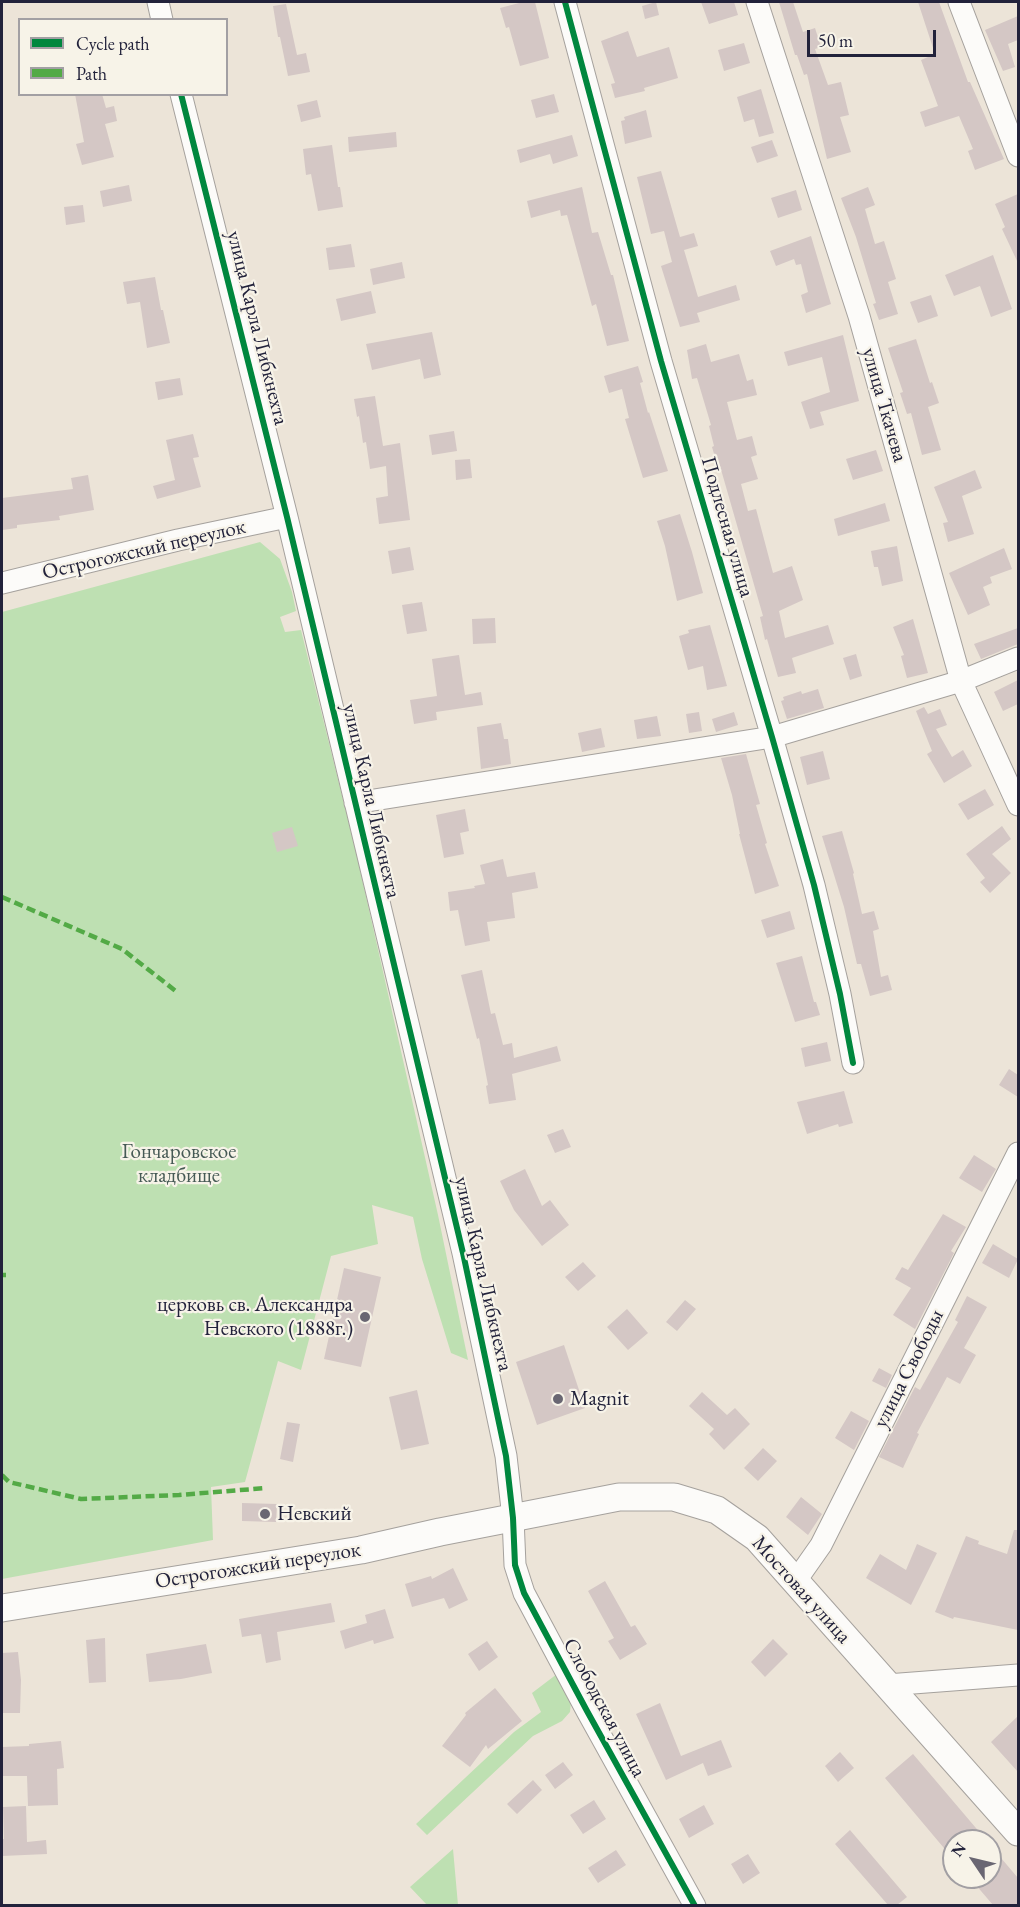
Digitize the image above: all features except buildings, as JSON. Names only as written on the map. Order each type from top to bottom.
[{"type":"main road","name":"Мостовая улица","points":[[513,1518],[619,1497],[674,1497],[717,1510],[758,1538],[1018,1832]]},
{"type":"main road","name":"Острогожский переулок","points":[[2,1608],[361,1550],[513,1518]]},
{"type":"street","points":[[158,2],[162,18]]},
{"type":"street","name":"Подлесная улица","points":[[565,2],[661,361],[814,885],[840,994],[853,1063]]},
{"type":"street","name":"улица Ткачева","points":[[757,2],[859,316],[961,681],[1018,805]]},
{"type":"street","points":[[959,2],[1018,156]]},
{"type":"street","name":"улица Карла Либкнехта","points":[[181,96],[286,517],[462,1253],[506,1456],[513,1518]]},
{"type":"street","name":"Острогожский переулок","points":[[2,583],[178,540],[286,517]]},
{"type":"street","points":[[355,803],[772,737],[961,681],[1018,658]]},
{"type":"street","name":"улица Свободы","points":[[795,1581],[821,1545],[1018,1153]]},
{"type":"street","name":"Слободская улица","points":[[513,1518],[515,1564],[524,1593],[636,1802],[695,1905]]},
{"type":"street","points":[[886,1685],[1018,1675]]},
{"type":"green space","name":"Гончаровское кладбище","points":[[260,542],[280,559],[292,592],[296,611],[280,617],[285,632],[301,630],[356,852],[438,1215],[468,1360],[451,1353],[422,1259],[413,1217],[372,1205],[378,1244],[331,1256],[301,1370],[278,1361],[245,1482],[211,1487],[213,1540],[2,1579],[2,612]]},
{"type":"green space","points":[[557,1674],[571,1702],[570,1712],[562,1721],[533,1736],[427,1835],[416,1824],[514,1732],[541,1712],[532,1693]]},
{"type":"green space","points":[[453,1849],[458,1905],[427,1905],[410,1887]]},
{"type":"marked path","points":[[2,897],[122,949],[177,992]]},
{"type":"marked path","points":[[2,1475],[9,1482],[81,1499],[179,1495],[266,1488]]},
{"type":"cycle path","points":[[565,2],[661,361],[814,885],[840,994],[853,1063]]},
{"type":"cycle path","points":[[182,96],[287,517],[463,1253],[506,1456],[513,1518],[515,1565],[524,1593],[695,1906]]},
{"type":"place","name":"церковь св. Александра Невского (1888г.)","points":[[365,1317]]},
{"type":"place","name":"Magnit","points":[[558,1399]]},
{"type":"place","name":"Невский","points":[[265,1514]]}]
